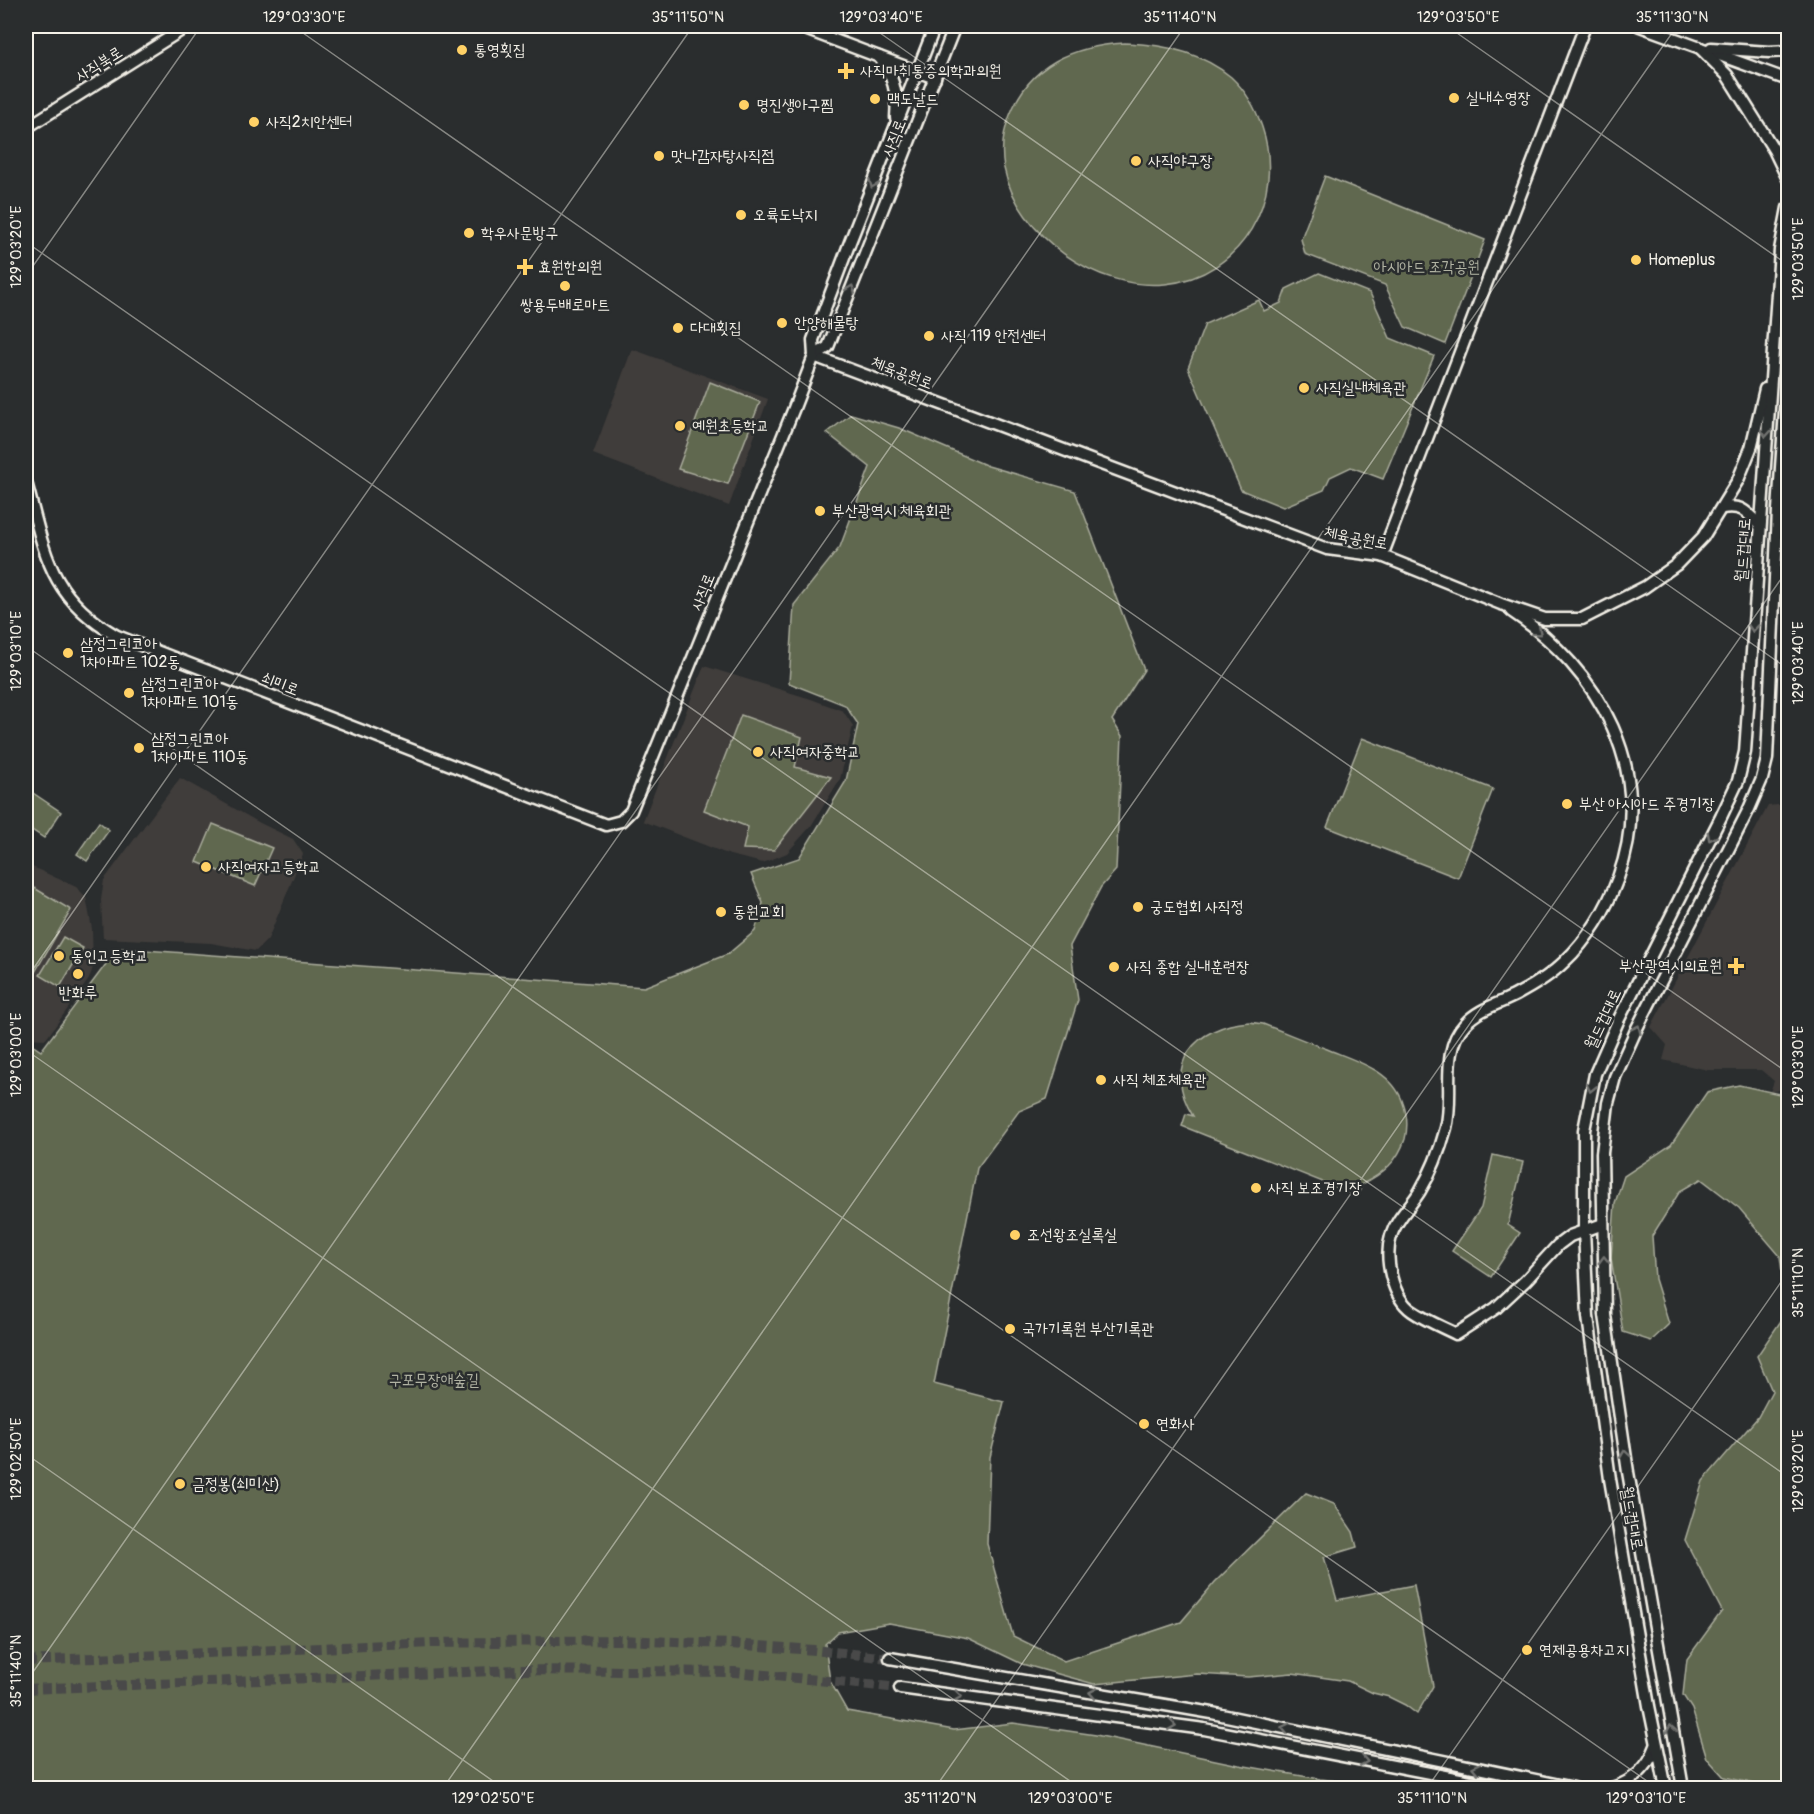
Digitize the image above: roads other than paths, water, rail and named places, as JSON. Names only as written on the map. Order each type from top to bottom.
[{"type":"main road","name":"사직북로","points":[[26,128],[188,26]]},
{"type":"main road","points":[[797,26],[935,78]]},
{"type":"main road","name":"사직로","points":[[606,825],[621,821],[631,811],[814,357],[813,340],[935,26]]},
{"type":"main road","name":"사직로","points":[[814,357],[828,347],[955,26]]},
{"type":"main road","points":[[1382,556],[1585,26]]},
{"type":"main road","points":[[1640,26],[1788,80]]},
{"type":"main road","points":[[1699,47],[1770,52],[1788,51]]},
{"type":"main road","points":[[1699,47],[1727,75],[1774,150],[1788,179]]},
{"type":"main road","points":[[879,57],[891,74],[894,84],[897,98],[895,130]]},
{"type":"main road","name":"월드컵대로","points":[[1666,1788],[1656,1745],[1608,1468],[1588,1317],[1584,1230],[1584,1130],[1594,1074],[1619,1019],[1738,781],[1745,752],[1759,525],[1780,250],[1788,208]]},
{"type":"main road","name":"체육공원로","points":[[814,357],[1327,549],[1382,556],[1501,604],[1545,619],[1582,619],[1645,587],[1676,565],[1703,537],[1738,480],[1751,448],[1771,367]]},
{"type":"main road","name":"월드컵대로","points":[[1682,1787],[1628,1472],[1605,1315],[1602,1153],[1604,1129],[1615,1077],[1637,1028],[1749,809],[1762,779],[1767,759],[1778,510],[1788,368]]},
{"type":"main road","name":"쇠미로","points":[[26,482],[53,573],[74,604],[108,631],[147,649],[606,825]]},
{"type":"main road","points":[[1722,508],[1733,506],[1741,508],[1759,525]]},
{"type":"main road","points":[[1501,604],[1536,630],[1572,663],[1607,713],[1624,762],[1629,786],[1631,816],[1628,847],[1608,902],[1598,919],[1565,961],[1516,995],[1476,1015],[1458,1034],[1449,1061],[1450,1101],[1444,1134],[1430,1173],[1398,1221],[1391,1236],[1388,1251],[1390,1268],[1401,1298],[1411,1310],[1456,1334],[1496,1308],[1558,1245],[1570,1236],[1604,1224]]},
{"type":"main road","points":[[891,1658],[1212,1713],[1575,1788]]},
{"type":"main road","points":[[900,1688],[1204,1729],[1506,1788]]},
{"type":"main road","points":[[1612,1788],[1631,1780],[1640,1773],[1648,1763],[1656,1745]]},
{"type":"main road","points":[[1666,1788],[1682,1787]]},
{"type":"tunnel","points":[[26,1661],[433,1643],[618,1640],[731,1644],[890,1658]]},
{"type":"tunnel","points":[[26,1689],[518,1670],[734,1672],[900,1688]]},
{"type":"place","name":"통영횟집","points":[[462,50]]},
{"type":"place","name":"사직마취통증의학과의원","points":[[846,71]]},
{"type":"place","name":"실내수영장","points":[[1454,98]]},
{"type":"place","name":"맥도날드","points":[[875,99]]},
{"type":"place","name":"명진생아구찜","points":[[744,105]]},
{"type":"place","name":"사직2치안센터","points":[[254,122]]},
{"type":"place","name":"맛나감자탕사직점","points":[[659,156]]},
{"type":"place","name":"사직야구장","points":[[1136,161]]},
{"type":"place","name":"오륙도낙지","points":[[741,215]]},
{"type":"place","name":"학우사문방구","points":[[469,233]]},
{"type":"place","name":"Homeplus","points":[[1636,260]]},
{"type":"place","name":"효원한의원","points":[[525,267]]},
{"type":"place","name":"쌍용두배로마트","points":[[565,286]]},
{"type":"place","name":"안양해물탕","points":[[782,323]]},
{"type":"place","name":"다대횟집","points":[[678,328]]},
{"type":"place","name":"사직 119 안전센터","points":[[929,336]]},
{"type":"place","name":"사직실내체육관","points":[[1304,388]]},
{"type":"place","name":"예원초등학교","points":[[680,426]]},
{"type":"place","name":"부산광역시 체육회관","points":[[820,511]]},
{"type":"place","name":"삼정그린코아 1차아파트 102동","points":[[68,653]]},
{"type":"place","name":"삼정그린코아 1차아파트 101동","points":[[129,693]]},
{"type":"place","name":"삼정그린코아 1차아파트 110동","points":[[139,748]]},
{"type":"place","name":"사직여자중학교","points":[[758,752]]},
{"type":"place","name":"부산 아시아드 주경기장","points":[[1567,804]]},
{"type":"place","name":"사직여자고등학교","points":[[206,867]]},
{"type":"place","name":"궁도협회 사직정","points":[[1138,907]]},
{"type":"place","name":"동원교회","points":[[721,912]]},
{"type":"place","name":"동인고등학교","points":[[59,956]]},
{"type":"place","name":"부산광역시의료원","points":[[1736,966]]},
{"type":"place","name":"사직 종합 실내훈련장","points":[[1114,967]]},
{"type":"place","name":"반화루","points":[[78,974]]},
{"type":"place","name":"사직 체조체육관","points":[[1101,1080]]},
{"type":"place","name":"사직 보조경기장","points":[[1256,1188]]},
{"type":"place","name":"조선왕조실록실","points":[[1015,1235]]},
{"type":"place","name":"국가기록원 부산기록관","points":[[1010,1329]]},
{"type":"place","name":"연화사","points":[[1144,1424]]},
{"type":"place","name":"금정봉(쇠미산)","points":[[180,1484]]},
{"type":"place","name":"연제공용차고지","points":[[1527,1650]]},
{"type":"park label","name":"아시아드 조각공원","points":[[1427,267]]},
{"type":"park label","name":"구포무장애숲길","points":[[434,1380]]}]
